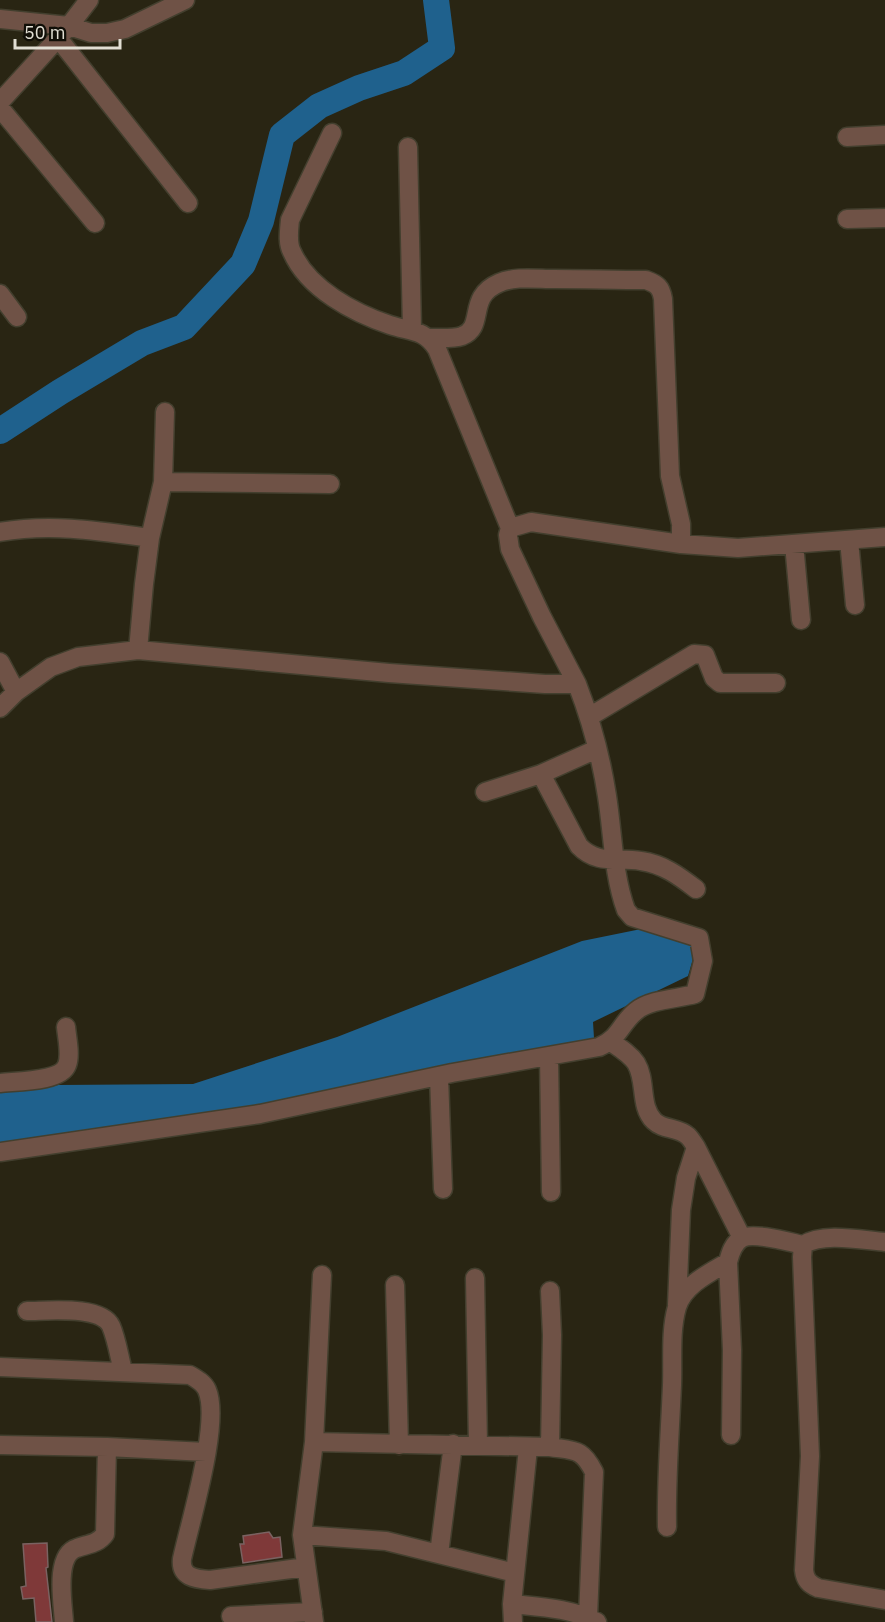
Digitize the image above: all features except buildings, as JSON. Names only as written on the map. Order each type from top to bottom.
[{"type":"street","points":[[0,102],[89,0]]},
{"type":"street","points":[[0,19],[63,32],[107,33],[125,29],[185,0]]},
{"type":"street","points":[[63,32],[188,203]]},
{"type":"street","points":[[0,108],[95,224]]},
{"type":"street","points":[[332,133],[290,220],[288,234],[291,251],[301,268],[323,289],[360,313],[393,326],[412,329],[430,338],[460,337],[468,333],[475,324],[481,296],[488,288],[502,281],[526,279],[646,280],[656,284],[662,291],[670,476],[681,524],[681,544]]},
{"type":"street","points":[[847,137],[885,135]]},
{"type":"street","points":[[408,147],[412,329]]},
{"type":"street","points":[[847,219],[885,218]]},
{"type":"street","points":[[0,294],[16,317]]},
{"type":"street","points":[[0,1152],[260,1114],[439,1076],[599,1047],[611,1042],[637,1010],[651,1004],[695,994],[703,961],[699,938],[632,917],[626,910],[614,859],[607,796],[589,717],[577,684],[510,549],[508,535],[510,528],[437,349],[430,338]]},
{"type":"street","points":[[138,650],[150,538],[163,482],[165,412]]},
{"type":"street","points":[[163,482],[330,484]]},
{"type":"street","points":[[510,528],[531,522],[681,544],[738,548],[885,537]]},
{"type":"street","points":[[0,532],[53,527],[150,538]]},
{"type":"street","points":[[849,540],[855,605]]},
{"type":"street","points":[[794,544],[801,620]]},
{"type":"street","points":[[0,708],[16,692],[51,667],[78,657],[138,650],[389,673],[545,684],[577,684]]},
{"type":"street","points":[[589,717],[699,653],[705,655],[714,678],[720,683],[776,682]]},
{"type":"street","points":[[0,662],[16,692]]},
{"type":"street","points":[[485,792],[541,774],[597,749]]},
{"type":"street","points":[[541,774],[579,846],[587,855],[597,859],[642,861],[656,865],[676,874],[696,889]]},
{"type":"street","points":[[0,1083],[47,1078],[60,1074],[67,1068],[69,1060],[66,1027]]},
{"type":"street","points":[[611,1042],[636,1064],[647,1110],[654,1120],[662,1127],[675,1129],[687,1135],[696,1147],[742,1238]]},
{"type":"street","points":[[549,1056],[551,1192]]},
{"type":"street","points":[[439,1076],[443,1189]]},
{"type":"street","points":[[667,1527],[681,1210],[686,1178],[696,1147]]},
{"type":"street","points":[[731,1435],[732,1350],[728,1262],[732,1249],[742,1238],[756,1237],[803,1245],[810,1240],[821,1238],[885,1242]]},
{"type":"street","points":[[803,1245],[810,1456],[805,1579],[810,1585],[819,1588],[885,1600]]},
{"type":"street","points":[[677,1307],[690,1288],[707,1274],[728,1262]]},
{"type":"street","points":[[231,1616],[314,1617],[302,1535],[314,1442],[323,1299],[322,1275]]},
{"type":"street","points":[[475,1278],[478,1445]]},
{"type":"street","points":[[395,1284],[399,1445]]},
{"type":"street","points":[[550,1291],[552,1335],[550,1447]]},
{"type":"street","points":[[27,1311],[90,1312],[100,1315],[110,1323],[123,1371]]},
{"type":"street","points":[[0,1367],[190,1375],[202,1382],[208,1391],[212,1415],[182,1559],[181,1566],[185,1574],[195,1579],[210,1580],[306,1567]]},
{"type":"street","points":[[314,1442],[550,1447],[578,1452],[587,1457],[594,1472],[593,1620],[556,1609],[513,1613],[528,1448]]},
{"type":"street","points":[[439,1554],[453,1444]]},
{"type":"street","points":[[0,1445],[206,1452]]},
{"type":"street","points":[[64,1622],[62,1575],[65,1560],[73,1549],[100,1541],[105,1534],[107,1447]]},
{"type":"street","points":[[302,1535],[386,1541],[515,1573]]},
{"type":"water","points":[[646,928],[697,945],[688,976],[593,1022],[594,1038],[406,1080],[178,1120],[0,1144],[0,1093],[58,1085],[193,1084],[337,1037],[582,941]]},
{"type":"waterway","points":[[0,431],[142,343],[184,327],[243,264],[261,221],[282,135],[319,106],[359,88],[404,73],[442,48],[436,0]]}]
